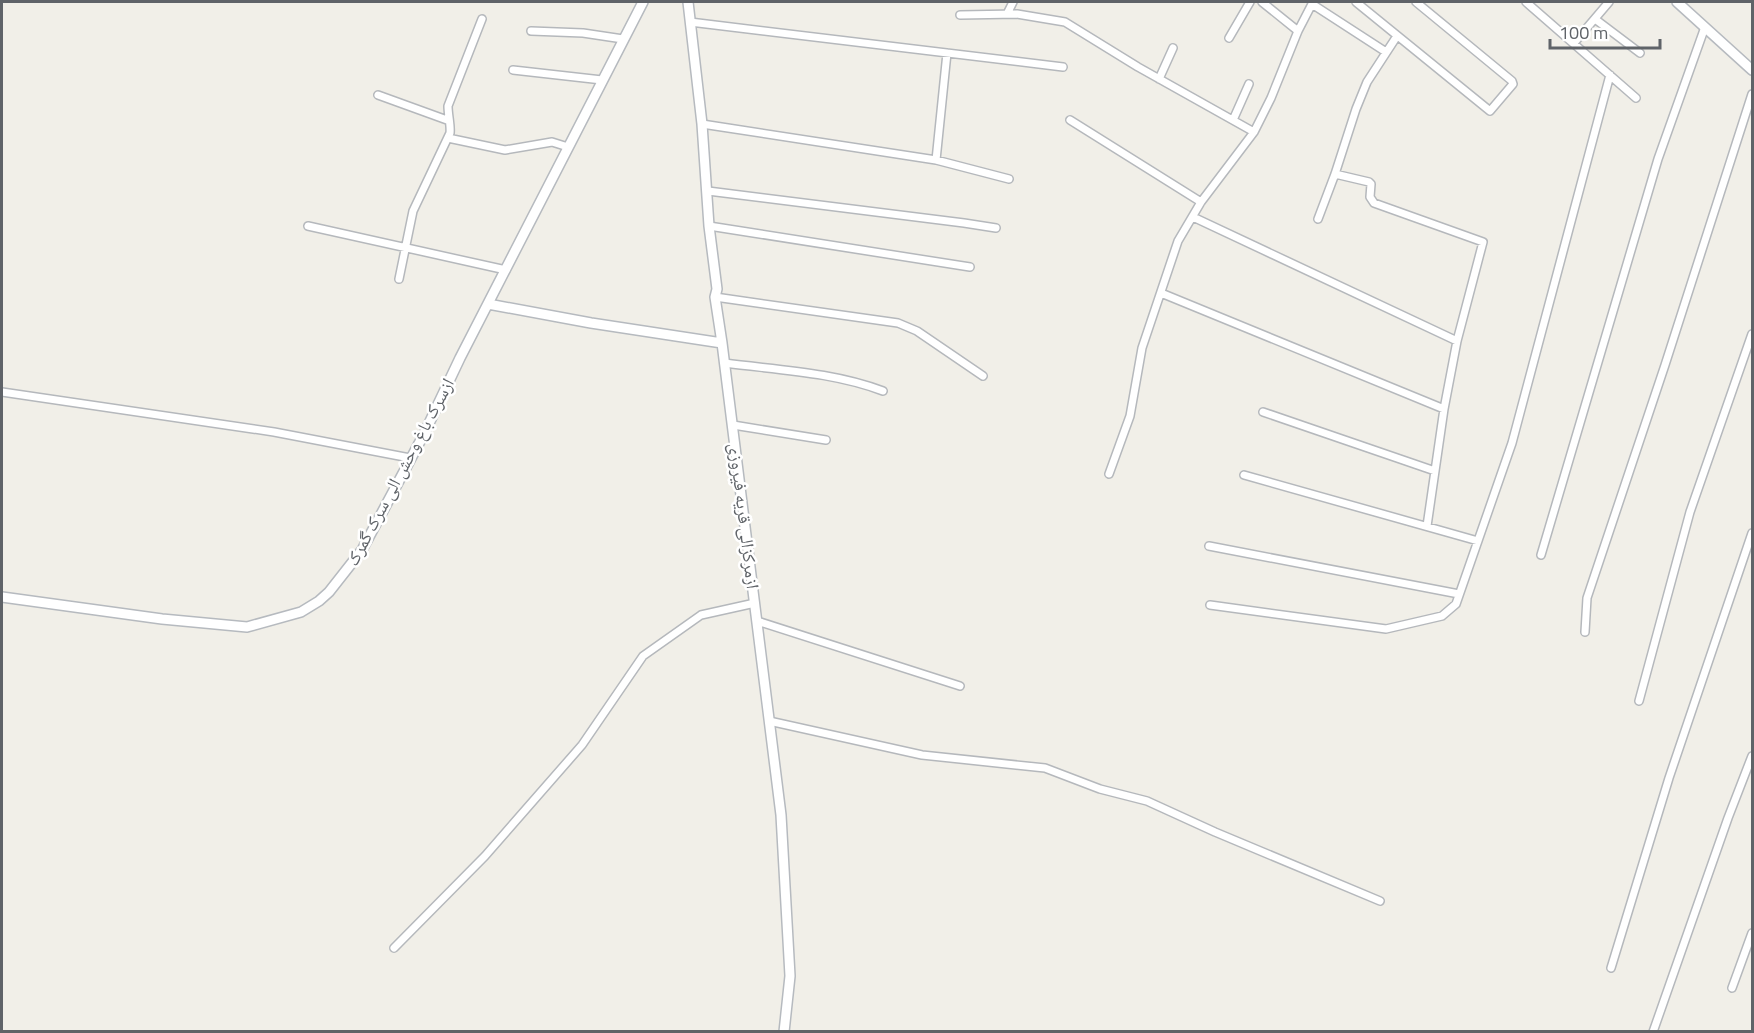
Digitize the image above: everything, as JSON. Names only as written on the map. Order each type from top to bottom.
[{"type":"main road","name":"ازسرک باغ وحش الی سرک گمرک","points":[[2,597],[247,627],[301,612],[329,592],[362,550],[438,407],[488,304],[643,2]]},
{"type":"main road","name":"ازمرکزالی قریه فیروزی","points":[[688,2],[702,124],[709,226],[717,289],[715,297],[781,815],[790,976],[784,1032]]},
{"type":"main road","points":[[1677,2],[1752,70]]},
{"type":"main road","points":[[488,304],[591,323],[722,343]]},
{"type":"street","points":[[1007,14],[1013,2]]},
{"type":"street","points":[[1229,38],[1250,2]]},
{"type":"street","points":[[1262,2],[1298,31]]},
{"type":"street","points":[[1356,2],[1488,111],[1513,84],[1512,81],[1416,2]]},
{"type":"street","points":[[1526,2],[1636,98]]},
{"type":"street","points":[[1574,43],[1609,2]]},
{"type":"street","points":[[1109,474],[1131,416],[1142,348],[1178,241],[1201,202],[1254,132],[1312,3],[1386,52]]},
{"type":"street","points":[[960,15],[1007,14],[1065,22],[1159,79],[1254,132]]},
{"type":"street","points":[[1595,19],[1640,53]]},
{"type":"street","points":[[399,279],[413,211],[448,138],[451,129],[447,120],[448,106],[482,20]]},
{"type":"street","points":[[690,22],[1063,68]]},
{"type":"street","points":[[1541,555],[1658,159],[1705,27]]},
{"type":"street","points":[[531,31],[583,33],[623,39]]},
{"type":"street","points":[[1318,219],[1367,82],[1397,36]]},
{"type":"street","points":[[1159,79],[1173,48]]},
{"type":"street","points":[[936,160],[947,53]]},
{"type":"street","points":[[513,70],[602,80]]},
{"type":"street","points":[[1210,605],[1386,629],[1442,616],[1456,604],[1512,443],[1610,75]]},
{"type":"street","points":[[1233,120],[1250,84]]},
{"type":"street","points":[[1585,632],[1587,598],[1752,94]]},
{"type":"street","points":[[378,95],[447,120]]},
{"type":"street","points":[[1070,120],[1201,202]]},
{"type":"street","points":[[702,124],[936,160],[1009,179]]},
{"type":"street","points":[[448,138],[505,150],[552,142],[568,147]]},
{"type":"street","points":[[1335,174],[1369,182],[1371,184],[1370,197],[1374,203],[1483,242],[1457,341],[1444,409],[1427,526]]},
{"type":"street","points":[[708,191],[996,228]]},
{"type":"street","points":[[1193,217],[1457,341]]},
{"type":"street","points":[[308,226],[506,270]]},
{"type":"street","points":[[709,226],[970,267]]},
{"type":"street","points":[[1161,293],[1444,409]]},
{"type":"street","points":[[715,297],[898,322],[917,331],[982,376]]},
{"type":"street","points":[[1639,701],[1690,512],[1752,334]]},
{"type":"street","points":[[725,363],[838,378],[883,391]]},
{"type":"street","points":[[2,392],[274,432],[410,458]]},
{"type":"street","points":[[1263,412],[1435,471]]},
{"type":"street","points":[[733,425],[826,440]]},
{"type":"street","points":[[1244,475],[1478,541]]},
{"type":"street","points":[[1611,968],[1669,778],[1752,533]]},
{"type":"street","points":[[1209,546],[1459,594]]},
{"type":"street","points":[[394,948],[485,856],[574,754],[643,656],[701,615],[755,603]]},
{"type":"street","points":[[757,621],[960,686]]},
{"type":"street","points":[[769,722],[922,755],[1045,768],[1100,789],[1148,801],[1380,902]]},
{"type":"street","points":[[1653,1032],[1752,756]]},
{"type":"street","points":[[1732,988],[1752,933]]}]
